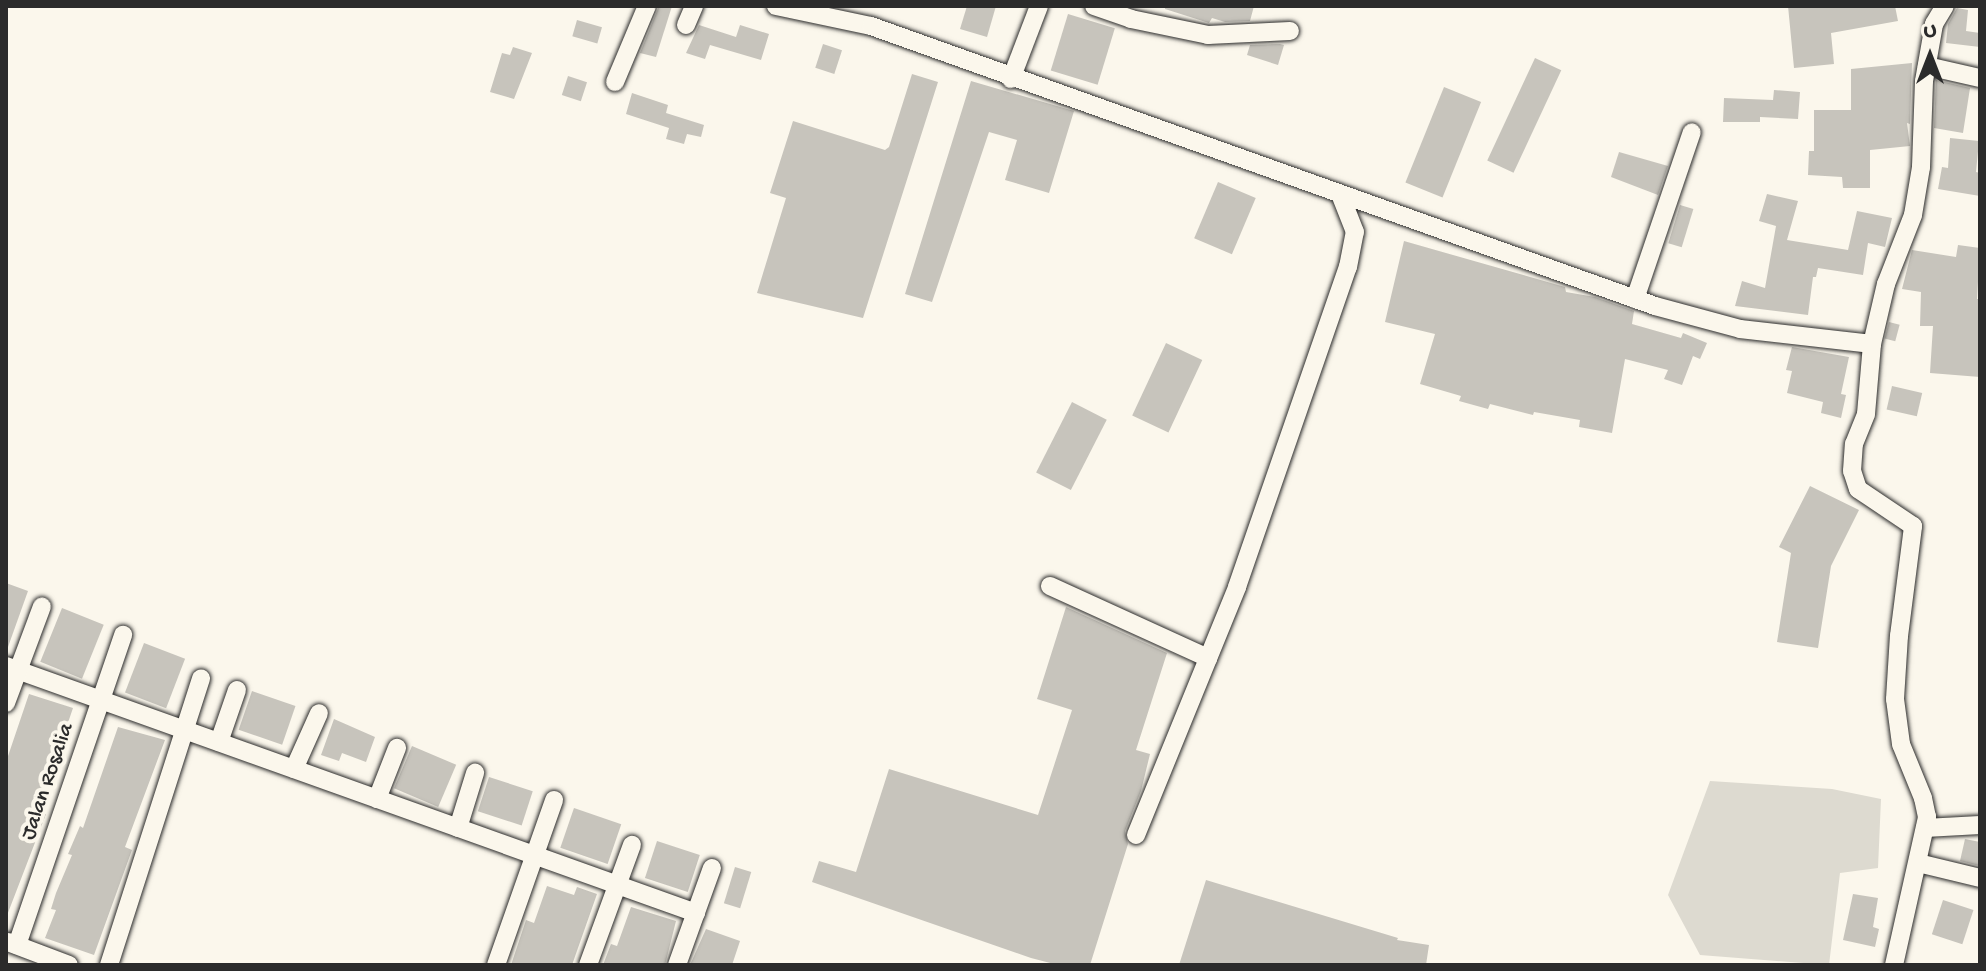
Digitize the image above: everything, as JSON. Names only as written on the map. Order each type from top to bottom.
[{"type":"street","points":[[615,82],[647,6]]},
{"type":"street","points":[[686,25],[694,6]]},
{"type":"street","points":[[776,6],[871,26],[1011,79],[1635,299],[1740,329],[1872,344]]},
{"type":"street","points":[[1011,79],[1039,6]]},
{"type":"street","points":[[1094,6],[1131,19],[1208,35],[1290,31]]},
{"type":"street","points":[[1894,965],[1925,828],[1923,798],[1901,744],[1895,699],[1899,636],[1913,526],[1858,489],[1852,471],[1854,444],[1866,414],[1872,344],[1886,284],[1913,215],[1921,167],[1927,66],[1934,24],[1945,6]]},
{"type":"street","points":[[1927,66],[1980,78]]},
{"type":"street","points":[[1635,299],[1692,132]]},
{"type":"street","points":[[1136,835],[1268,502],[1354,249],[1355,232],[1340,194]]},
{"type":"street","points":[[1050,586],[1208,658]]},
{"type":"street","points":[[6,703],[12,668],[42,606]]},
{"type":"street","name":"Jalan Rosalia","points":[[12,943],[103,701],[123,635]]},
{"type":"street","points":[[12,668],[696,913]]},
{"type":"street","points":[[109,965],[201,678]]},
{"type":"street","points":[[219,742],[237,690]]},
{"type":"street","points":[[294,769],[319,713]]},
{"type":"street","points":[[377,799],[397,748]]},
{"type":"street","points":[[458,828],[475,773]]},
{"type":"street","points":[[496,965],[554,800]]},
{"type":"street","points":[[1925,828],[1980,825]]},
{"type":"street","points":[[588,965],[632,845]]},
{"type":"street","points":[[1918,863],[1980,878]]},
{"type":"street","points":[[677,965],[712,868]]},
{"type":"street","points":[[12,943],[69,965]]},
{"type":"shaded area","points":[[1710,781],[1832,789],[1881,799],[1878,868],[1840,873],[1829,965],[1700,955],[1668,895]]},
{"type":"building","points":[[659,6],[672,6],[656,57],[640,53]]},
{"type":"building","points":[[967,6],[996,6],[987,37],[960,29]]},
{"type":"building","points":[[1165,6],[1254,6],[1250,21],[1225,22],[1212,18],[1209,23],[1165,9]]},
{"type":"building","points":[[1788,6],[1895,6],[1898,21],[1831,33],[1834,64],[1794,68]]},
{"type":"building","points":[[1957,8],[1968,10],[1966,31],[1980,33],[1980,47],[1946,43],[1948,24]]},
{"type":"building","points":[[1068,14],[1115,28],[1098,85],[1051,70]]},
{"type":"building","points":[[577,20],[602,27],[597,44],[572,36]]},
{"type":"building","points":[[699,25],[736,37],[740,25],[769,34],[761,60],[710,45],[705,59],[686,53]]},
{"type":"building","points":[[823,44],[842,50],[834,74],[815,68]]},
{"type":"building","points":[[1250,45],[1284,45],[1278,65],[1247,55]]},
{"type":"building","points":[[513,47],[532,53],[514,99],[490,92],[502,53],[510,55]]},
{"type":"building","points":[[1535,58],[1561,70],[1514,173],[1487,160]]},
{"type":"building","points":[[1912,63],[1910,124],[1907,123],[1910,146],[1870,150],[1870,188],[1843,188],[1842,177],[1808,175],[1809,151],[1814,151],[1814,110],[1851,110],[1851,69]]},
{"type":"building","points":[[912,74],[938,82],[863,318],[757,293],[786,198],[770,193],[793,121],[885,150],[889,147]]},
{"type":"building","points":[[568,76],[587,82],[581,101],[562,95]]},
{"type":"building","points":[[1936,80],[1970,88],[1963,133],[1934,128]]},
{"type":"building","points":[[971,81],[1074,111],[1049,193],[1005,180],[1017,140],[989,132],[932,302],[905,294]]},
{"type":"building","points":[[1444,87],[1481,102],[1443,197],[1405,182]]},
{"type":"building","points":[[1774,90],[1800,92],[1798,119],[1760,117],[1760,122],[1723,122],[1724,98],[1773,100]]},
{"type":"building","points":[[632,93],[668,105],[666,113],[704,125],[701,137],[687,134],[684,144],[666,139],[669,128],[626,114]]},
{"type":"building","points":[[1950,138],[1979,141],[1976,172],[1980,173],[1980,196],[1938,189],[1942,167],[1948,168]]},
{"type":"building","points":[[1619,152],[1668,166],[1658,195],[1611,177]]},
{"type":"building","points":[[1218,182],[1256,198],[1232,254],[1194,238]]},
{"type":"building","points":[[1767,194],[1798,201],[1787,240],[1848,250],[1857,211],[1892,218],[1885,247],[1868,243],[1863,275],[1818,268],[1816,277],[1813,277],[1808,315],[1735,306],[1742,281],[1765,288],[1776,226],[1759,221]]},
{"type":"building","points":[[1680,205],[1693,209],[1682,247],[1668,243]]},
{"type":"building","points":[[1404,241],[1565,287],[1566,292],[1595,297],[1634,311],[1632,324],[1681,338],[1683,333],[1707,343],[1700,359],[1693,356],[1682,385],[1664,379],[1668,370],[1625,359],[1612,433],[1579,427],[1580,420],[1534,412],[1533,415],[1490,404],[1488,409],[1459,401],[1461,396],[1420,384],[1435,334],[1385,322]]},
{"type":"building","points":[[1958,245],[1980,248],[1977,299],[1980,299],[1980,377],[1930,373],[1933,326],[1920,326],[1921,292],[1902,289],[1912,250],[1956,257]]},
{"type":"building","points":[[1889,322],[1900,325],[1895,341],[1885,338]]},
{"type":"building","points":[[1166,343],[1202,360],[1168,432],[1132,416]]},
{"type":"building","points":[[1792,347],[1849,357],[1841,394],[1846,395],[1841,418],[1821,413],[1823,402],[1787,393],[1792,371],[1786,370]]},
{"type":"building","points":[[1892,386],[1922,393],[1917,416],[1887,409]]},
{"type":"building","points":[[1072,402],[1107,420],[1071,490],[1036,472]]},
{"type":"building","points":[[1810,486],[1859,510],[1831,566],[1818,648],[1777,642],[1791,553],[1779,547]]},
{"type":"building","points":[[6,583],[28,591],[8,647],[6,646]]},
{"type":"building","points":[[1066,607],[1167,653],[1136,750],[1150,754],[1141,791],[1125,831],[1128,844],[1090,965],[1058,965],[1031,958],[812,882],[819,861],[856,872],[889,769],[1038,815],[1072,710],[1037,699]]},
{"type":"building","points":[[62,608],[104,625],[82,679],[40,662]]},
{"type":"building","points":[[144,643],[185,659],[166,708],[125,692]]},
{"type":"building","points":[[252,691],[295,706],[282,745],[239,730]]},
{"type":"building","points":[[29,694],[73,708],[38,811],[46,814],[6,918],[6,762]]},
{"type":"building","points":[[334,719],[375,737],[366,762],[342,753],[339,761],[321,755]]},
{"type":"building","points":[[118,727],[165,740],[125,847],[132,850],[94,955],[45,938],[56,910],[51,909],[56,893],[72,855],[68,854],[80,826],[83,828]]},
{"type":"building","points":[[412,746],[456,765],[438,807],[394,788]]},
{"type":"building","points":[[489,777],[533,791],[522,825],[478,811]]},
{"type":"building","points":[[574,808],[621,824],[608,864],[560,848]]},
{"type":"building","points":[[1965,839],[1980,842],[1980,866],[1960,861]]},
{"type":"building","points":[[657,841],[700,855],[688,892],[645,878]]},
{"type":"building","points":[[735,867],[751,872],[740,908],[724,903]]},
{"type":"building","points":[[1206,880],[1397,940],[1429,945],[1426,965],[1179,965]]},
{"type":"building","points":[[547,886],[574,895],[577,887],[597,894],[572,965],[511,965],[526,920],[534,923]]},
{"type":"building","points":[[1853,894],[1878,898],[1873,927],[1879,929],[1875,947],[1843,940]]},
{"type":"building","points":[[1943,900],[1973,910],[1962,944],[1932,934]]},
{"type":"building","points":[[631,907],[676,921],[665,965],[603,965],[611,944],[617,946]]},
{"type":"building","points":[[706,929],[740,941],[732,965],[690,965]]}]
